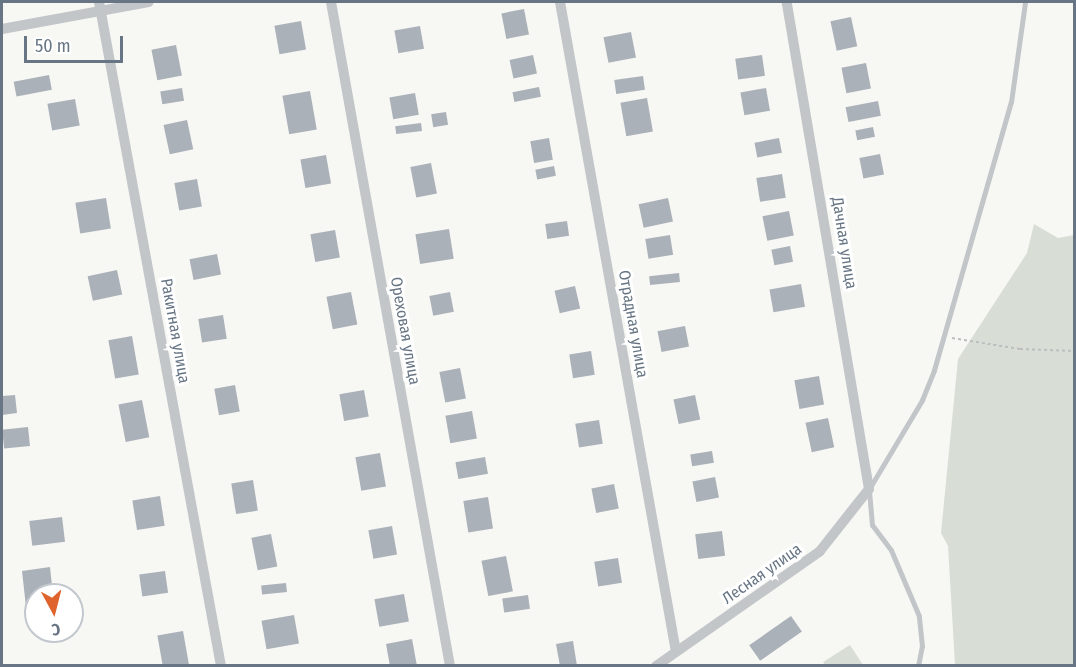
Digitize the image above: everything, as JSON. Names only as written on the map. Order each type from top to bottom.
[{"type":"street","points":[[2,29],[100,6],[149,2]]},
{"type":"street","name":"Ореховая улица","points":[[331,2],[450,666]]},
{"type":"street","name":"Отрадная улица","points":[[560,2],[676,652]]},
{"type":"street","name":"Дачная улица","points":[[787,2],[869,489]]},
{"type":"street","name":"Ракитная улица","points":[[100,6],[221,666]]},
{"type":"street","name":"Лесная улица","points":[[656,666],[820,551],[869,489]]},
{"type":"lane","points":[[918,666],[922,646],[919,616],[895,558],[872,525],[869,489],[922,400],[943,336],[1011,102],[1025,2]]},
{"type":"path","points":[[943,336],[1020,349],[1074,351]]},
{"type":"shaded area","points":[[1034,224],[1058,238],[1074,235],[1074,665],[955,665],[948,546],[941,533],[958,359],[1027,253]]},
{"type":"shaded area","points":[[850,645],[863,665],[825,665],[823,662]]},
{"type":"building","points":[[524,9],[529,35],[506,39],[501,13]]},
{"type":"building","points":[[851,17],[857,46],[837,51],[830,21]]},
{"type":"building","points":[[301,21],[306,50],[279,54],[274,26]]},
{"type":"building","points":[[420,26],[424,49],[398,53],[394,31]]},
{"type":"building","points":[[631,32],[636,58],[608,63],[604,37]]},
{"type":"building","points":[[176,45],[182,75],[157,80],[151,50]]},
{"type":"building","points":[[533,55],[537,74],[513,79],[510,60]]},
{"type":"building","points":[[762,55],[765,76],[738,80],[735,59]]},
{"type":"building","points":[[866,63],[871,89],[846,93],[841,68]]},
{"type":"building","points":[[49,75],[52,90],[17,97],[14,82]]},
{"type":"building","points":[[643,76],[645,90],[616,94],[614,80]]},
{"type":"building","points":[[539,87],[541,97],[514,102],[512,92]]},
{"type":"building","points":[[182,88],[184,101],[162,104],[160,91]]},
{"type":"building","points":[[766,88],[770,111],[744,115],[740,93]]},
{"type":"building","points":[[310,91],[317,129],[289,134],[282,96]]},
{"type":"building","points":[[415,93],[419,115],[393,119],[389,98]]},
{"type":"building","points":[[647,98],[653,131],[626,136],[620,103]]},
{"type":"building","points":[[75,99],[80,126],[52,130],[47,104]]},
{"type":"building","points":[[878,101],[881,116],[848,122],[846,107]]},
{"type":"building","points":[[446,112],[448,125],[433,127],[431,114]]},
{"type":"building","points":[[187,120],[193,149],[170,154],[164,125]]},
{"type":"building","points":[[421,123],[422,131],[396,134],[395,126]]},
{"type":"building","points":[[873,127],[875,137],[857,140],[855,130]]},
{"type":"building","points":[[549,138],[553,160],[534,163],[530,141]]},
{"type":"building","points":[[779,138],[782,153],[757,157],[754,143]]},
{"type":"building","points":[[880,154],[884,175],[863,179],[859,158]]},
{"type":"building","points":[[326,155],[331,184],[305,188],[300,160]]},
{"type":"building","points":[[431,163],[437,193],[416,197],[410,167]]},
{"type":"building","points":[[554,166],[556,176],[537,179],[535,170]]},
{"type":"building","points":[[782,174],[786,198],[760,202],[756,178]]},
{"type":"building","points":[[197,179],[202,207],[179,211],[174,183]]},
{"type":"building","points":[[106,198],[111,229],[80,233],[75,203]]},
{"type":"building","points":[[668,198],[673,221],[644,228],[639,204]]},
{"type":"building","points":[[789,211],[794,236],[767,241],[762,216]]},
{"type":"building","points":[[567,221],[569,236],[547,239],[545,224]]},
{"type":"building","points":[[449,229],[454,259],[420,264],[415,234]]},
{"type":"building","points":[[335,230],[340,258],[315,262],[310,234]]},
{"type":"building","points":[[670,235],[673,255],[648,259],[645,239]]},
{"type":"building","points":[[790,246],[793,262],[774,265],[771,250]]},
{"type":"building","points":[[217,254],[221,275],[194,280],[190,259]]},
{"type":"building","points":[[117,270],[122,294],[93,301],[88,276]]},
{"type":"building","points":[[679,273],[680,282],[650,285],[649,276]]},
{"type":"building","points":[[801,284],[805,307],[773,312],[769,290]]},
{"type":"building","points":[[575,286],[580,308],[560,313],[555,291]]},
{"type":"building","points":[[351,292],[357,324],[333,329],[326,297]]},
{"type":"building","points":[[450,292],[454,312],[433,316],[429,296]]},
{"type":"building","points":[[223,315],[227,339],[202,343],[198,319]]},
{"type":"building","points":[[685,326],[689,347],[662,352],[658,331]]},
{"type":"building","points":[[132,336],[139,374],[115,379],[108,340]]},
{"type":"building","points":[[591,351],[595,375],[573,378],[569,354]]},
{"type":"building","points":[[460,368],[466,398],[445,402],[439,372]]},
{"type":"building","points":[[819,376],[824,405],[799,409],[794,380]]},
{"type":"building","points":[[235,385],[240,412],[219,415],[214,389]]},
{"type":"building","points":[[364,390],[369,417],[344,421],[339,394]]},
{"type":"building","points":[[15,395],[17,413],[2,415],[2,396]]},
{"type":"building","points":[[695,395],[700,419],[679,424],[673,400]]},
{"type":"building","points":[[142,400],[149,437],[126,442],[118,405]]},
{"type":"building","points":[[472,411],[477,439],[450,443],[445,416]]},
{"type":"building","points":[[828,418],[834,447],[812,452],[806,423]]},
{"type":"building","points":[[599,420],[603,444],[579,447],[575,424]]},
{"type":"building","points":[[28,427],[30,446],[4,449],[2,430]]},
{"type":"building","points":[[712,451],[714,463],[692,466],[690,454]]},
{"type":"building","points":[[380,453],[386,486],[361,491],[355,457]]},
{"type":"building","points":[[485,457],[488,474],[458,479],[455,462]]},
{"type":"building","points":[[715,477],[719,498],[696,502],[692,481]]},
{"type":"building","points":[[253,480],[258,511],[236,514],[231,483]]},
{"type":"building","points":[[614,484],[619,509],[596,513],[591,488]]},
{"type":"building","points":[[160,496],[165,526],[137,530],[132,500]]},
{"type":"building","points":[[488,497],[493,529],[468,533],[463,501]]},
{"type":"building","points":[[62,517],[65,542],[32,546],[29,521]]},
{"type":"building","points":[[392,526],[397,555],[373,559],[368,530]]},
{"type":"building","points":[[722,531],[725,556],[698,559],[695,534]]},
{"type":"building","points":[[271,534],[277,566],[258,570],[251,538]]},
{"type":"building","points":[[506,556],[513,591],[488,596],[481,561]]},
{"type":"building","points":[[618,558],[622,583],[598,586],[594,562]]},
{"type":"building","points":[[50,567],[52,583],[24,583],[24,589],[22,571]]},
{"type":"building","points":[[165,571],[168,593],[142,596],[139,575]]},
{"type":"building","points":[[286,583],[287,592],[262,595],[261,586]]},
{"type":"building","points":[[404,594],[409,622],[379,627],[374,599]]},
{"type":"building","points":[[528,595],[530,609],[504,612],[502,599]]},
{"type":"building","points":[[294,615],[299,644],[267,649],[262,621]]},
{"type":"building","points":[[791,616],[802,632],[760,661],[749,645]]},
{"type":"building","points":[[183,631],[189,666],[163,666],[157,636]]},
{"type":"building","points":[[412,639],[417,666],[390,666],[386,644]]},
{"type":"building","points":[[573,641],[577,666],[560,666],[556,644]]}]
